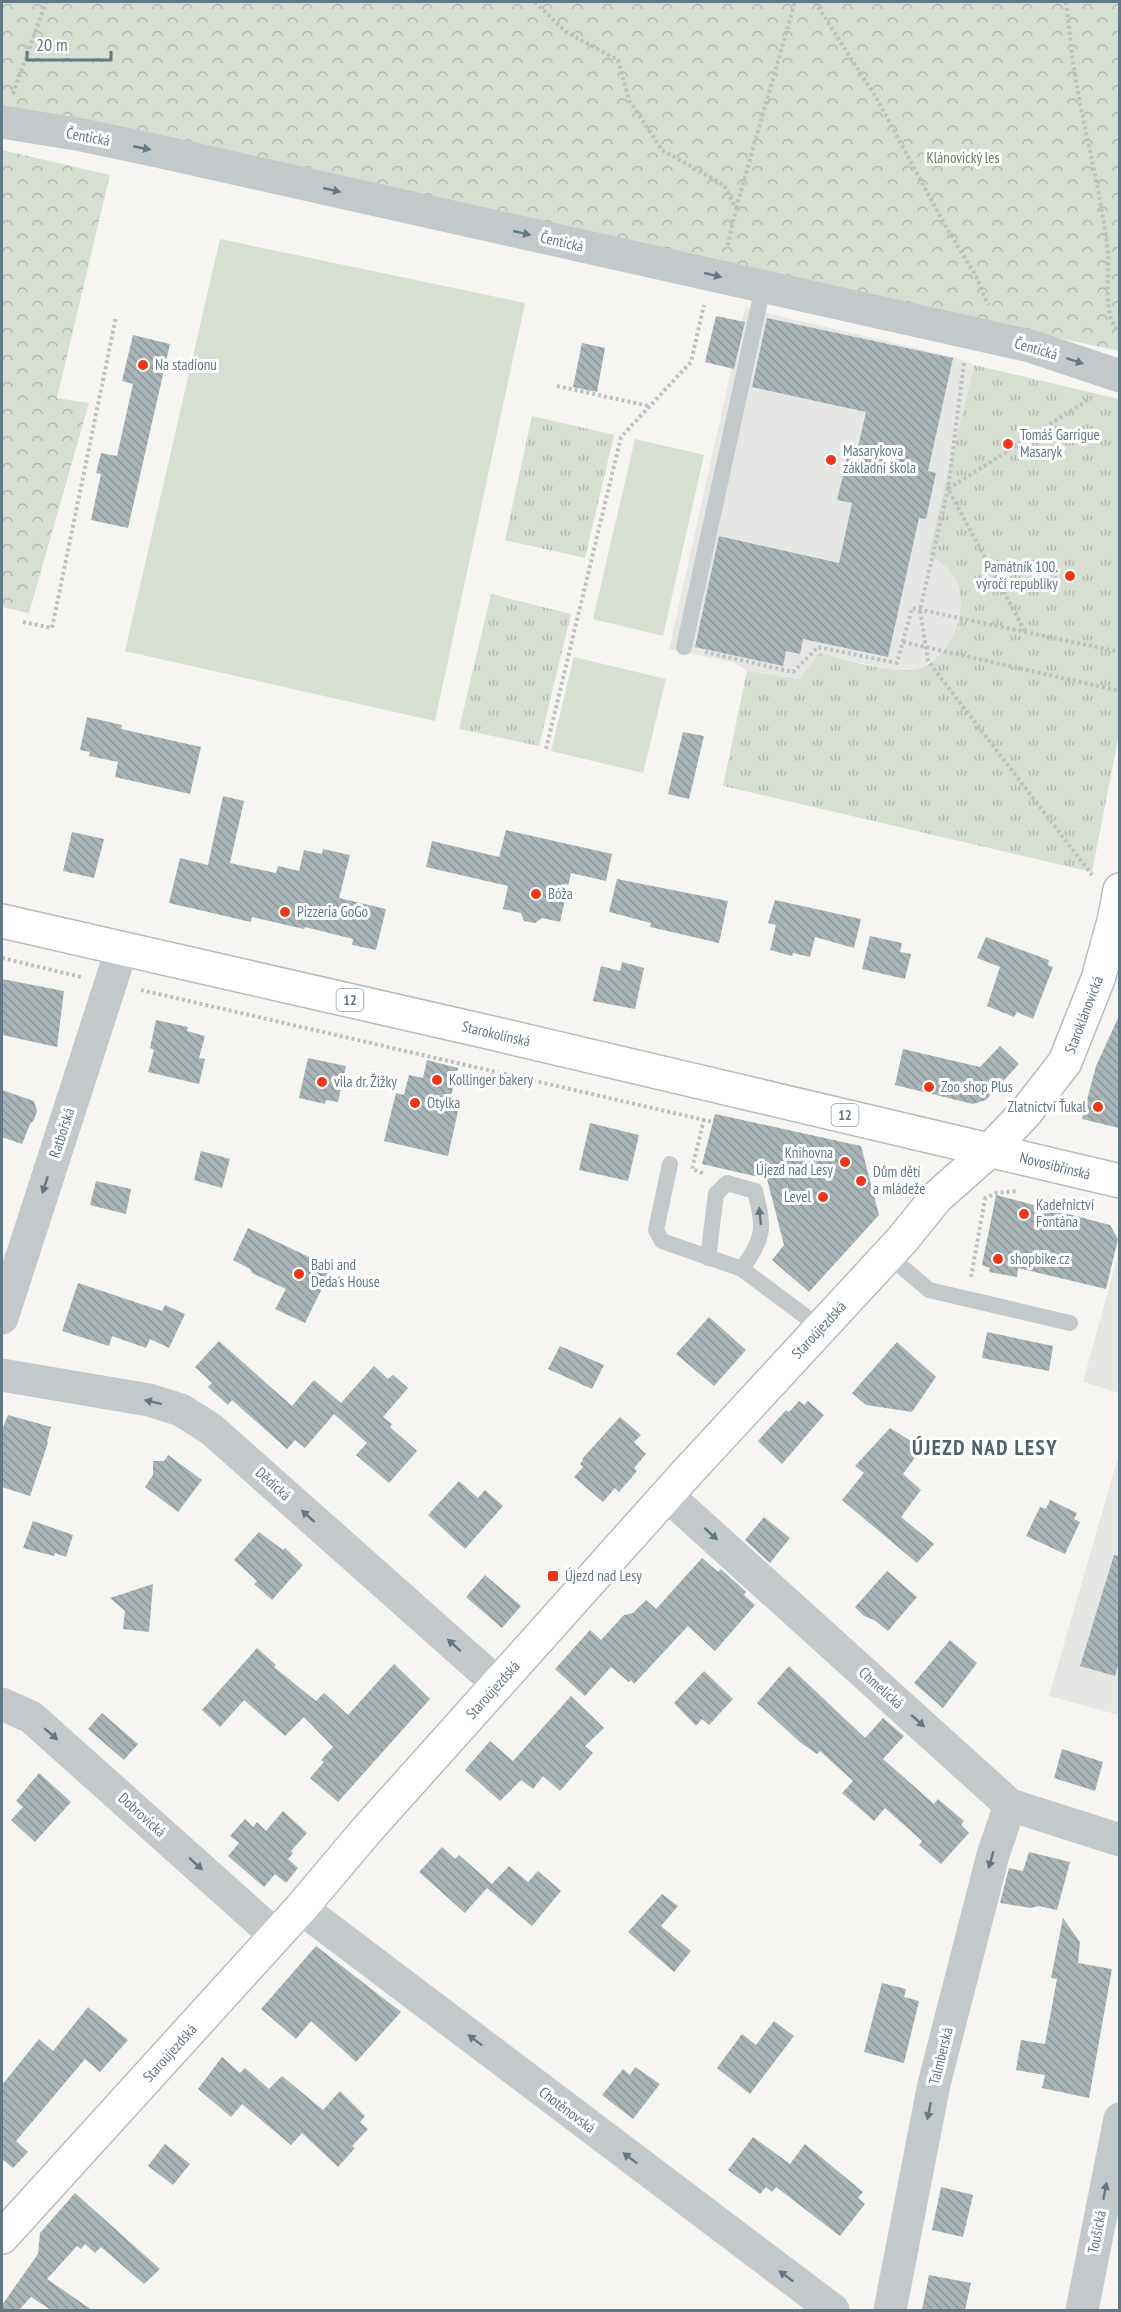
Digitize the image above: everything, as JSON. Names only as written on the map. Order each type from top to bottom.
[{"type":"street","name":"Čentická","points":[[2,122],[82,135],[153,150],[1030,346],[1110,384]]},
{"type":"street","name":"Staroklánovická","points":[[990,1150],[1027,1111],[1065,1062],[1078,1035],[1098,979],[1114,921],[1106,882]]},
{"type":"street","name":"Starokolínská","points":[[2,921],[990,1150]]},
{"type":"street","name":"Ratbořská","points":[[2,1318],[122,948]]},
{"type":"street","name":"Novosibřinská","points":[[990,1150],[1119,1181]]},
{"type":"street","name":"Staroújezdská","points":[[2,2237],[276,1936],[366,1831],[667,1495],[888,1255],[936,1198],[990,1150]]},
{"type":"street","name":"Dědická","points":[[2,1376],[149,1400],[181,1410],[211,1429],[498,1684]]},
{"type":"street","name":"Chmelická","points":[[667,1495],[1010,1805],[1119,1840]]},
{"type":"street","name":"Dobrovická","points":[[2,1704],[31,1717],[276,1936]]},
{"type":"street","name":"Talmberská","points":[[890,2310],[934,2084],[993,1855],[1010,1805]]},
{"type":"street","name":"Chotěnovská","points":[[301,1908],[819,2302],[833,2310]]},
{"type":"street","name":"Toušická","points":[[1082,2310],[1119,2119]]},
{"type":"lane","points":[[684,647],[764,287]]},
{"type":"lane","points":[[670,1164],[656,1230],[662,1241],[742,1269],[821,1328]]},
{"type":"lane","points":[[708,1258],[716,1194],[727,1183],[755,1191],[762,1218],[759,1243],[742,1269]]},
{"type":"lane","points":[[888,1255],[928,1290],[1070,1323]]},
{"type":"path","points":[[2,122],[46,2]]},
{"type":"path","points":[[535,2],[567,32],[618,60],[629,100],[662,150],[724,185],[736,209]]},
{"type":"path","points":[[687,270],[728,247],[736,209],[795,2]]},
{"type":"path","points":[[815,2],[877,99],[946,227],[976,276],[992,316],[995,338]]},
{"type":"path","points":[[1066,2],[1077,90],[1090,148],[1108,255],[1109,306],[1114,328],[1119,333]]},
{"type":"path","points":[[546,749],[621,437],[691,362],[705,300]]},
{"type":"path","points":[[23,622],[52,628],[116,317]]},
{"type":"path","points":[[965,353],[948,489],[920,610],[928,661],[1106,882]]},
{"type":"path","points":[[948,489],[1110,384]]},
{"type":"path","points":[[557,386],[650,406]]},
{"type":"path","points":[[948,489],[1025,632]]},
{"type":"path","points":[[684,647],[793,672],[818,647],[897,663],[912,608],[1119,652]]},
{"type":"path","points":[[903,642],[1119,691]]},
{"type":"path","points":[[2,958],[713,1122]]},
{"type":"path","points":[[704,1119],[692,1169],[727,1183]]},
{"type":"path","points":[[967,1299],[985,1198]]},
{"type":"shaded area","name":"Masarykova základní škola","points":[[745,308],[958,358],[974,365],[928,555],[942,562],[953,575],[961,594],[962,615],[953,638],[938,656],[920,668],[899,671],[819,654],[799,679],[747,671],[735,663],[669,649]]},
{"type":"shaded area","points":[[1119,1251],[1120,1393],[1083,1382]]},
{"type":"shaded area","points":[[1119,1454],[1119,1715],[1049,1696]]},
{"type":"green space","name":"Klánovický les","points":[[2,2],[1119,2],[1119,351],[2,109]]},
{"type":"green space","points":[[2,150],[110,175],[57,398],[89,403],[29,613],[2,607]]},
{"type":"green space","points":[[220,239],[525,303],[435,721],[125,651]]},
{"type":"green space","points":[[974,365],[1119,399],[1119,734],[1092,872],[723,786],[747,671],[799,679],[819,653],[870,666],[910,670],[923,667],[934,660],[953,636],[961,609],[957,584],[951,573],[941,563],[928,555]]},
{"type":"green space","points":[[532,416],[614,435],[585,558],[505,540]]},
{"type":"green space","points":[[635,439],[704,455],[663,636],[593,619]]},
{"type":"green space","points":[[491,594],[571,614],[539,746],[459,729]]},
{"type":"green space","points":[[574,657],[666,679],[643,773],[551,751]]},
{"type":"building","points":[[716,316],[745,322],[734,369],[705,362]]},
{"type":"building","points":[[767,318],[953,358],[928,471],[936,473],[926,519],[919,518],[888,657],[803,639],[800,654],[786,651],[783,666],[695,647],[719,536],[839,563],[852,503],[837,500],[848,454],[856,455],[866,412],[752,387]]},
{"type":"building","points":[[133,335],[170,344],[128,528],[91,520],[101,474],[96,473],[101,453],[117,456],[133,384],[122,381]]},
{"type":"building","points":[[582,343],[605,348],[597,392],[573,387]]},
{"type":"building","points":[[87,717],[122,725],[121,729],[201,747],[190,794],[115,777],[118,762],[89,756],[90,752],[80,750]]},
{"type":"building","points":[[683,732],[704,736],[689,799],[668,794]]},
{"type":"building","points":[[223,796],[244,801],[230,863],[276,873],[278,866],[299,871],[304,850],[322,854],[323,849],[350,855],[339,898],[386,909],[376,950],[352,945],[353,939],[305,927],[304,929],[252,917],[251,922],[169,903],[180,858],[208,865]]},
{"type":"building","points":[[506,830],[612,854],[606,881],[571,873],[560,922],[542,918],[535,923],[524,921],[521,913],[503,909],[508,886],[426,867],[432,841],[499,857]]},
{"type":"building","points":[[72,832],[104,839],[94,878],[63,871]]},
{"type":"building","points":[[617,879],[728,901],[719,943],[650,927],[651,923],[609,912]]},
{"type":"building","points":[[775,900],[861,919],[854,948],[815,937],[810,957],[793,953],[792,956],[770,950],[776,925],[768,923]]},
{"type":"building","points":[[870,936],[902,943],[900,952],[911,954],[905,979],[862,969]]},
{"type":"building","points":[[986,937],[1049,960],[1048,965],[1053,967],[1033,1019],[1017,1012],[1014,1017],[987,1006],[1000,967],[977,958]]},
{"type":"building","points":[[622,962],[644,968],[635,1009],[593,1001],[601,966],[620,971]]},
{"type":"building","points":[[2,979],[64,991],[57,1047],[2,1035]]},
{"type":"building","points":[[1119,1016],[1119,1128],[1082,1119],[1096,1066]]},
{"type":"building","points":[[156,1020],[188,1027],[187,1031],[205,1036],[199,1058],[205,1059],[199,1084],[148,1072],[154,1050],[150,1048]]},
{"type":"building","points":[[1000,1046],[1019,1064],[986,1100],[973,1104],[895,1085],[903,1049],[980,1067]]},
{"type":"building","name":"vila dr. Žižky","points":[[308,1058],[346,1066],[338,1102],[326,1100],[325,1104],[299,1098]]},
{"type":"building","points":[[427,1060],[458,1068],[448,1108],[458,1111],[448,1156],[384,1141],[396,1093],[404,1095],[409,1075],[423,1078]]},
{"type":"building","points":[[2,1090],[34,1101],[37,1111],[22,1144],[2,1137]]},
{"type":"building","name":"Level","points":[[715,1114],[861,1146],[879,1215],[809,1292],[772,1260],[784,1245],[767,1179],[702,1164]]},
{"type":"building","points":[[590,1123],[639,1135],[628,1181],[579,1170]]},
{"type":"building","points":[[201,1151],[230,1159],[222,1188],[194,1180]]},
{"type":"building","points":[[96,1181],[131,1189],[126,1214],[90,1205]]},
{"type":"building","points":[[996,1195],[1110,1225],[1118,1239],[1106,1289],[1018,1268],[1017,1277],[989,1272],[990,1268],[982,1265]]},
{"type":"building","name":"Babi and Deda's House","points":[[248,1228],[332,1268],[305,1323],[275,1309],[286,1289],[252,1273],[250,1269],[233,1260]]},
{"type":"building","points":[[78,1283],[162,1311],[165,1305],[185,1314],[169,1348],[150,1339],[146,1348],[112,1336],[109,1346],[62,1331]]},
{"type":"building","points":[[709,1317],[746,1350],[714,1386],[676,1354]]},
{"type":"building","points":[[987,1332],[1053,1346],[1049,1371],[982,1358]]},
{"type":"building","points":[[219,1341],[292,1406],[314,1380],[341,1403],[374,1366],[388,1379],[393,1375],[408,1388],[383,1417],[392,1424],[390,1427],[417,1451],[389,1483],[356,1455],[367,1443],[334,1414],[305,1448],[295,1440],[287,1449],[232,1400],[228,1405],[208,1387],[212,1383],[195,1367]]},
{"type":"building","points":[[897,1342],[936,1377],[912,1412],[866,1405],[852,1393]]},
{"type":"building","points":[[560,1346],[604,1365],[592,1389],[548,1369]]},
{"type":"building","points":[[799,1401],[804,1405],[808,1401],[824,1415],[782,1464],[758,1441],[786,1410],[789,1412]]},
{"type":"building","points":[[8,1415],[51,1427],[30,1496],[2,1487],[2,1430]]},
{"type":"building","points":[[620,1417],[641,1435],[634,1442],[646,1454],[634,1468],[637,1471],[619,1492],[615,1488],[603,1502],[574,1477],[583,1467],[580,1464],[582,1459]]},
{"type":"building","points":[[890,1428],[922,1448],[903,1474],[921,1490],[901,1517],[934,1544],[917,1563],[842,1500],[864,1473],[855,1466]]},
{"type":"building","points":[[168,1455],[202,1480],[178,1512],[145,1487],[153,1475],[153,1461],[164,1461]]},
{"type":"building","points":[[459,1481],[478,1498],[485,1490],[503,1506],[465,1549],[428,1515]]},
{"type":"building","points":[[1050,1500],[1077,1513],[1074,1519],[1080,1522],[1065,1554],[1026,1536],[1040,1507],[1046,1509]]},
{"type":"building","points":[[764,1517],[790,1538],[770,1563],[745,1540]]},
{"type":"building","points":[[33,1521],[73,1535],[66,1557],[23,1548]]},
{"type":"building","points":[[259,1532],[283,1550],[285,1548],[303,1565],[272,1600],[254,1584],[257,1581],[234,1560]]},
{"type":"building","points":[[1114,1555],[1119,1556],[1119,1662],[1115,1676],[1080,1666]]},
{"type":"building","points":[[702,1558],[718,1572],[721,1569],[746,1592],[744,1595],[755,1605],[715,1651],[688,1626],[634,1684],[611,1667],[585,1696],[555,1669],[590,1630],[601,1640],[624,1615],[633,1613],[646,1600],[656,1609]]},
{"type":"building","points":[[887,1571],[917,1597],[888,1631],[874,1620],[864,1616],[855,1607]]},
{"type":"building","points":[[485,1575],[521,1606],[502,1628],[466,1597]]},
{"type":"building","points":[[153,1584],[149,1632],[123,1629],[125,1611],[110,1598]]},
{"type":"building","points":[[950,1640],[977,1663],[943,1708],[914,1683]]},
{"type":"building","points":[[257,1648],[276,1665],[274,1667],[316,1701],[324,1693],[348,1715],[394,1664],[430,1699],[338,1802],[310,1778],[324,1762],[321,1760],[333,1747],[304,1717],[285,1736],[244,1700],[220,1727],[202,1710]]},
{"type":"building","points":[[789,1666],[865,1738],[883,1718],[904,1736],[883,1759],[934,1804],[938,1799],[964,1821],[961,1825],[969,1833],[941,1864],[919,1845],[922,1841],[885,1808],[874,1821],[842,1793],[853,1781],[820,1751],[817,1754],[801,1743],[757,1703]]},
{"type":"building","points":[[704,1671],[733,1699],[709,1725],[702,1719],[696,1726],[674,1703]]},
{"type":"building","points":[[571,1696],[604,1728],[585,1746],[593,1753],[560,1791],[543,1776],[533,1789],[521,1780],[500,1801],[465,1770],[490,1741],[513,1761]]},
{"type":"building","points":[[102,1713],[138,1744],[124,1760],[88,1729]]},
{"type":"building","points":[[1062,1749],[1103,1762],[1095,1791],[1054,1778]]},
{"type":"building","points":[[39,1773],[71,1802],[35,1842],[11,1820],[23,1807],[16,1801]]},
{"type":"building","points":[[283,1811],[307,1833],[291,1851],[293,1853],[288,1859],[298,1868],[286,1883],[275,1874],[264,1887],[228,1856],[239,1843],[230,1836],[245,1819],[253,1827],[257,1822],[266,1831]]},
{"type":"building","points":[[442,1847],[455,1859],[459,1855],[492,1884],[509,1866],[528,1882],[538,1871],[561,1891],[532,1926],[487,1888],[465,1913],[419,1872]]},
{"type":"building","points":[[1029,1852],[1070,1862],[1057,1910],[1000,1903],[1009,1868],[1023,1871]]},
{"type":"building","points":[[662,1894],[678,1906],[661,1926],[691,1951],[674,1972],[628,1932]]},
{"type":"building","points":[[1063,1918],[1080,1942],[1078,1963],[1112,1969],[1089,2098],[1042,2088],[1045,2075],[1016,2070],[1021,2040],[1045,2044],[1057,1979],[1051,1978]]},
{"type":"building","points":[[316,1946],[401,2012],[356,2062],[311,2021],[296,2039],[261,2009]]},
{"type":"building","points":[[882,1983],[906,1989],[904,1997],[919,2001],[904,2063],[864,2052]]},
{"type":"building","points":[[88,2007],[128,2040],[100,2072],[85,2059],[16,2141],[28,2152],[13,2168],[2,2159],[2,2085],[39,2039],[53,2051]]},
{"type":"building","points":[[774,2021],[794,2036],[750,2094],[717,2068],[742,2034],[756,2045]]},
{"type":"building","points":[[222,2057],[240,2073],[245,2068],[269,2089],[282,2076],[323,2110],[340,2091],[365,2116],[360,2122],[368,2129],[352,2146],[355,2148],[338,2167],[302,2133],[291,2145],[242,2104],[231,2117],[198,2089]]},
{"type":"building","points":[[635,2067],[660,2084],[633,2119],[602,2095],[623,2069],[630,2075]]},
{"type":"building","points":[[753,2137],[790,2164],[805,2144],[863,2192],[858,2198],[865,2204],[840,2236],[776,2187],[772,2192],[766,2187],[760,2194],[728,2170]]},
{"type":"building","points":[[165,2144],[190,2164],[173,2185],[148,2166]]},
{"type":"building","points":[[941,2187],[973,2195],[963,2237],[932,2230]]},
{"type":"building","points":[[75,2193],[160,2269],[144,2284],[101,2247],[95,2253],[85,2244],[81,2249],[77,2246],[47,2279],[92,2310],[51,2310],[31,2297],[19,2310],[2,2310],[2,2305],[38,2254],[40,2233]]},
{"type":"building","points":[[929,2275],[971,2283],[965,2310],[922,2310]]},
{"type":"place","name":"Na stadionu","points":[[143,365]]},
{"type":"place","name":"Tomáš Garrigue Masaryk","points":[[1008,444]]},
{"type":"place","name":"Masarykova základní škola","points":[[831,460]]},
{"type":"place","name":"Památník 100. výročí republiky","points":[[1070,576]]},
{"type":"place","name":"Bóža","points":[[536,894]]},
{"type":"place","name":"Pizzeria GoGo","points":[[285,912]]},
{"type":"place","name":"Kollinger bakery","points":[[437,1080]]},
{"type":"place","name":"vila dr. Žižky","points":[[322,1082]]},
{"type":"place","name":"Zoo shop Plus","points":[[929,1087]]},
{"type":"place","name":"Otylka","points":[[415,1103]]},
{"type":"place","name":"Zlatnictví Ťukal","points":[[1098,1107]]},
{"type":"place","name":"Knihovna Újezd nad Lesy","points":[[845,1162]]},
{"type":"place","name":"Dům dětí a mládeže","points":[[861,1181]]},
{"type":"place","name":"Level","points":[[823,1197]]},
{"type":"place","name":"Kadeřnictví Fontána","points":[[1024,1214]]},
{"type":"place","name":"shopbike.cz","points":[[998,1259]]},
{"type":"place","name":"Babi and Deda's House","points":[[299,1274]]},
{"type":"place","name":"Újezd nad Lesy","points":[[553,1576]]},
{"type":"district","name":"ÚJEZD NAD LESY","points":[[985,1448]]}]
